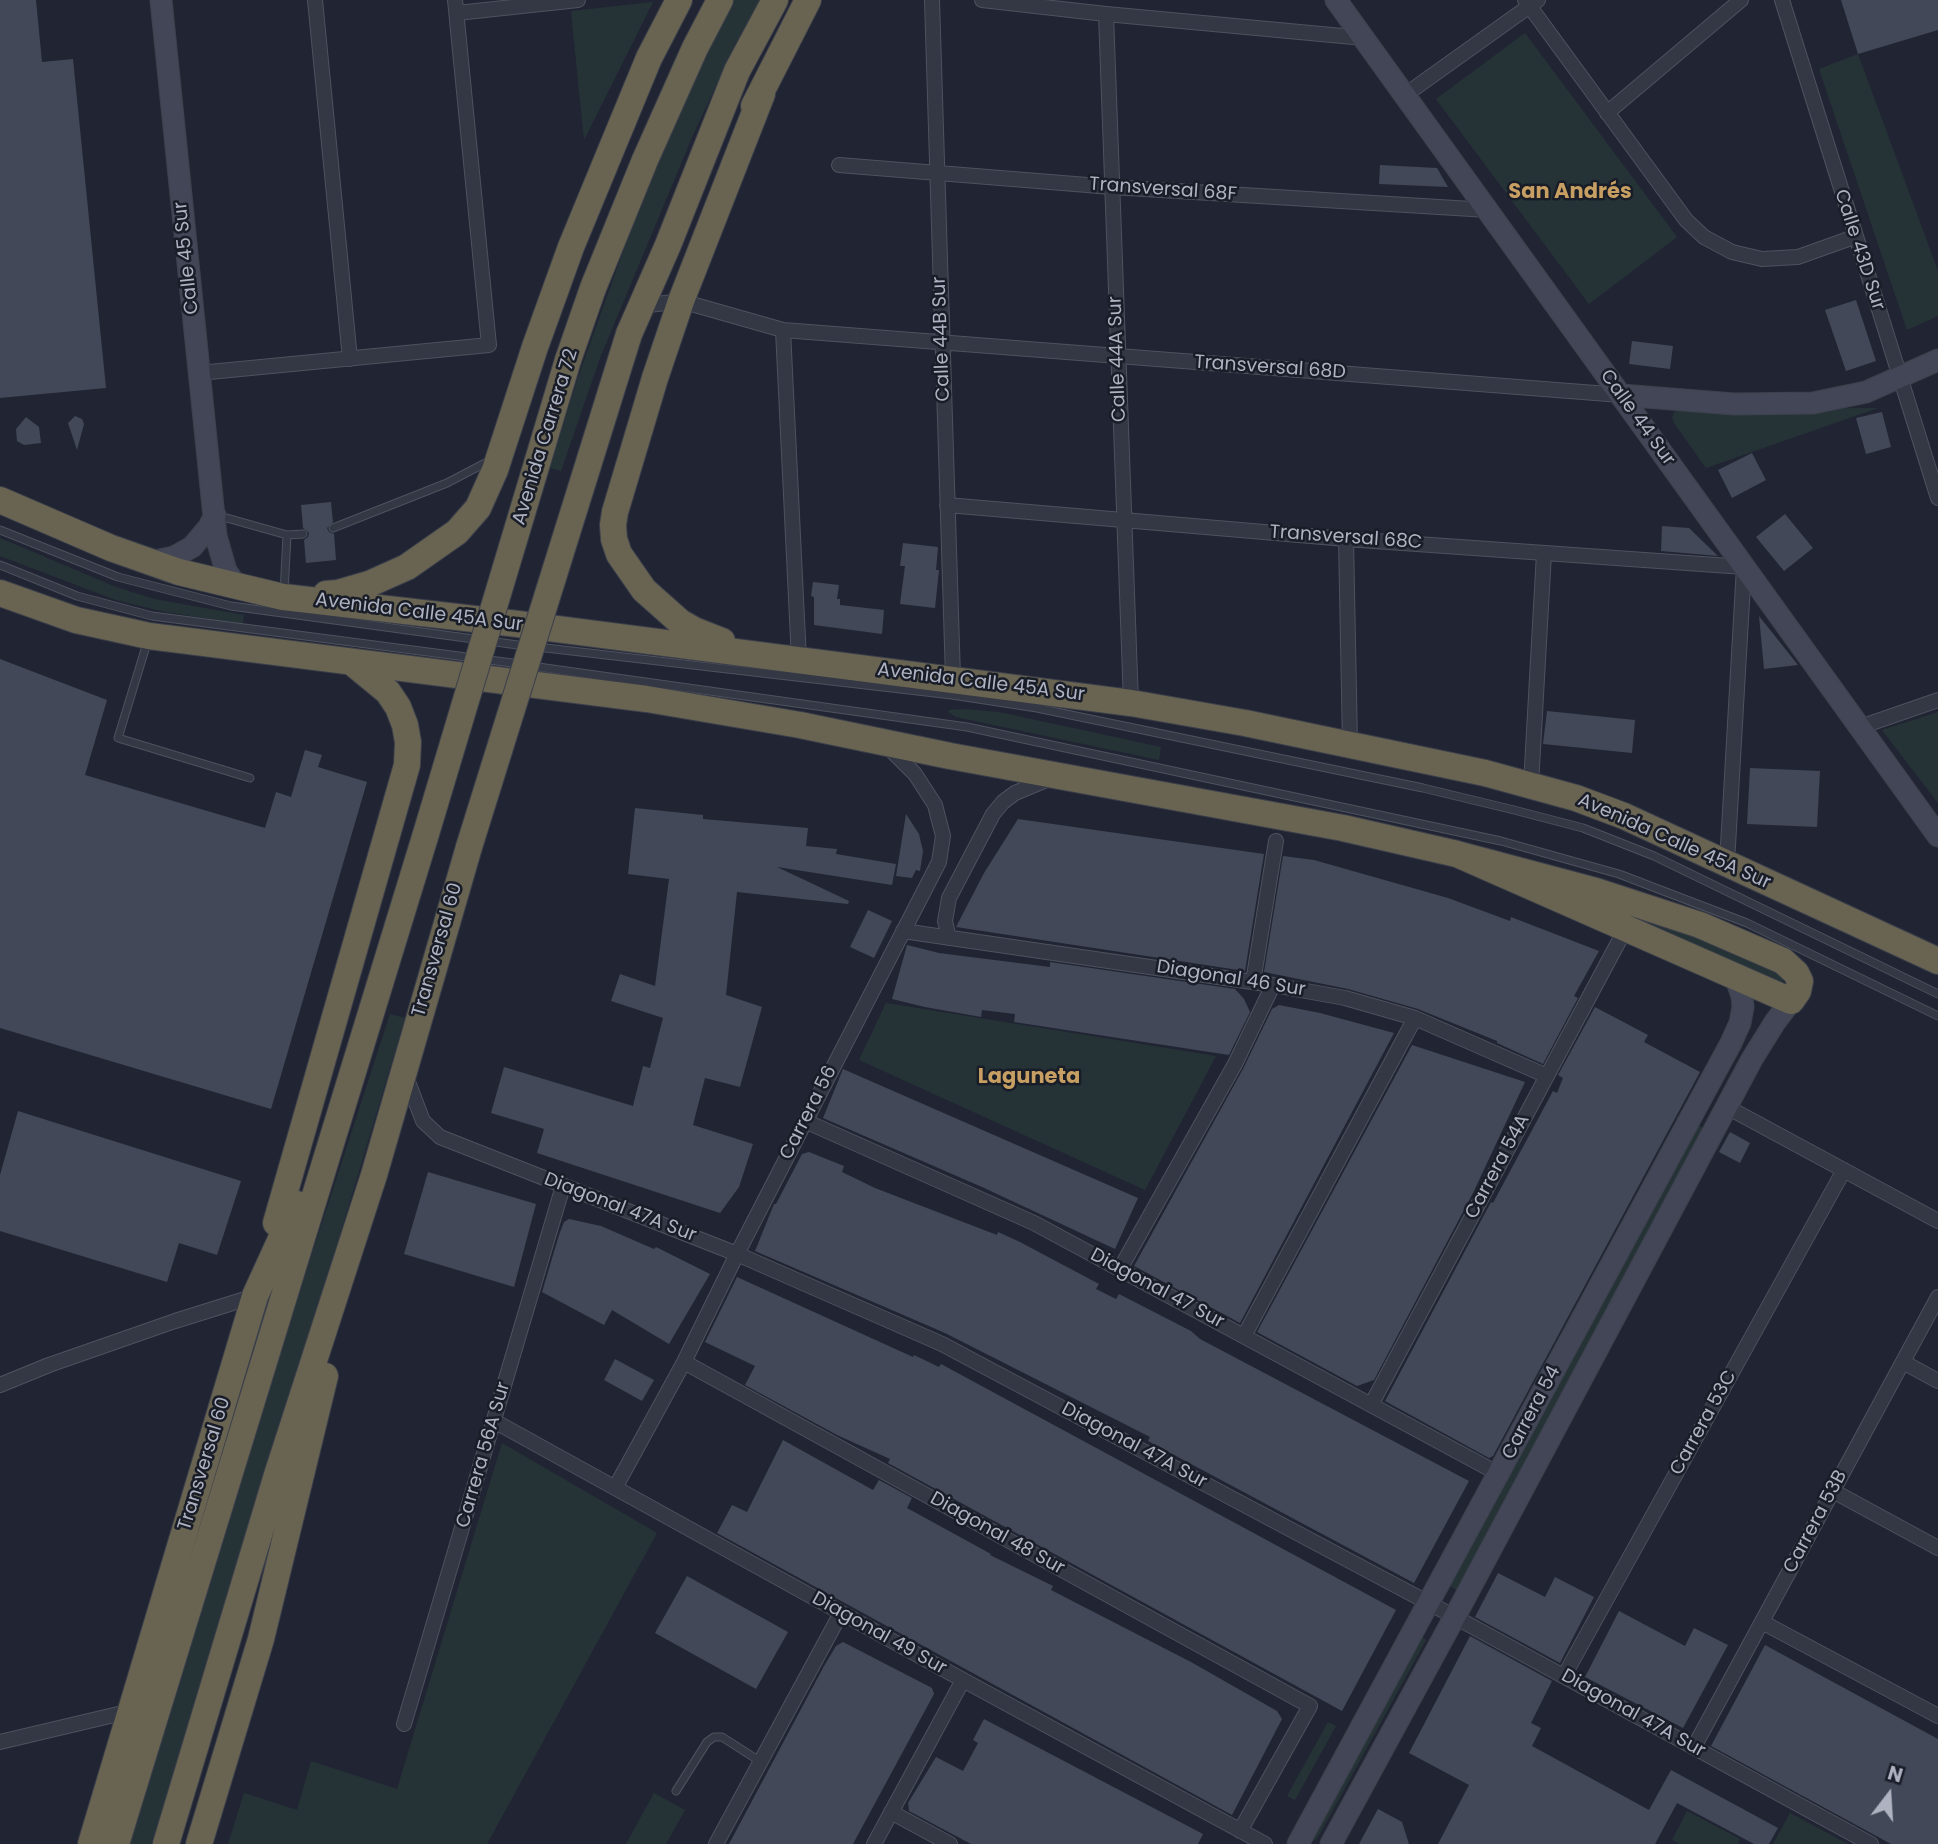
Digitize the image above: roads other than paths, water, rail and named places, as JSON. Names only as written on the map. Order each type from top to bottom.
[{"type":"highway","points":[[284,597],[338,593],[388,577],[426,556],[457,532],[478,508],[501,452],[571,247],[649,58],[679,0]]},
{"type":"highway","name":"Avenida Carrera 72","points":[[695,48],[710,0]]},
{"type":"highway","name":"Avenida Carrera 72","points":[[425,837],[568,360],[593,288],[640,172],[695,48],[720,0]]},
{"type":"highway","points":[[641,306],[737,71],[775,0]]},
{"type":"highway","points":[[757,655],[680,622],[645,590],[629,571],[614,539],[615,512],[681,301],[762,94],[808,0]]},
{"type":"highway","points":[[668,245],[762,94]]},
{"type":"highway","name":"Transversal 60","points":[[166,1844],[277,1475],[374,1175],[468,847],[629,334],[641,306]]},
{"type":"highway","name":"Avenida Calle 45A Sur","points":[[0,500],[179,572],[284,597],[953,678],[1131,703],[1245,723],[1485,773],[1576,798],[1624,816],[1938,961]]},
{"type":"highway","points":[[0,593],[76,620],[149,636],[619,694],[800,725],[1056,776],[1343,828],[1457,853],[1576,885],[1700,925],[1783,961],[1796,972],[1800,981],[1795,996],[1735,976],[1457,853]]},
{"type":"highway","points":[[255,1296],[407,765],[408,742],[398,707],[388,692],[353,663]]},
{"type":"highway","name":"Transversal 60","points":[[117,1844],[425,837]]},
{"type":"highway","name":"Transversal 60","points":[[91,1844],[255,1296],[346,1094]]},
{"type":"highway","name":"Transversal 60","points":[[199,1844],[261,1639],[374,1175]]},
{"type":"highway","points":[[192,1509],[229,1471]]},
{"type":"street","name":"Calle 45 Sur","points":[[161,0],[216,536],[226,571],[239,588]]},
{"type":"street","points":[[315,0],[350,359]]},
{"type":"street","points":[[199,373],[489,345],[456,6],[578,0]]},
{"type":"street","name":"Calle 44B Sur","points":[[932,0],[953,678]]},
{"type":"street","points":[[982,0],[1364,38]]},
{"type":"street","name":"Calle 44 Sur","points":[[1336,0],[1938,836]]},
{"type":"street","points":[[1607,113],[1741,0]]},
{"type":"street","name":"Calle 43D Sur","points":[[1782,0],[1854,237],[1938,498]]},
{"type":"street","points":[[1405,95],[1531,3],[1686,220],[1704,237],[1732,252],[1762,259],[1798,257],[1854,237]]},
{"type":"street","name":"Calle 44A Sur","points":[[1106,14],[1131,703]]},
{"type":"street","name":"Transversal 68F","points":[[839,165],[1112,187],[1488,210]]},
{"type":"street","name":"Transversal 68D","points":[[641,306],[681,301],[783,330],[1734,404],[1813,403],[1866,392],[1938,360]]},
{"type":"street","points":[[783,330],[799,660]]},
{"type":"street","name":"Transversal 68C","points":[[947,505],[1124,522],[1744,567]]},
{"type":"street","points":[[150,562],[174,557],[192,547],[209,527],[215,515]]},
{"type":"street","points":[[1346,539],[1350,745]]},
{"type":"street","points":[[1531,785],[1544,553]]},
{"type":"street","points":[[1727,863],[1744,567]]},
{"type":"street","points":[[1860,727],[1938,700]]},
{"type":"street","name":"Carrera 56","points":[[615,1488],[684,1362],[939,862],[943,836],[935,805],[915,774],[882,742]]},
{"type":"street","points":[[949,938],[945,920],[949,898],[993,814],[1015,793],[1056,776]]},
{"type":"street","points":[[1254,982],[1276,841]]},
{"type":"street","name":"Carrera 54A","points":[[1371,1405],[1626,928]]},
{"type":"street","name":"Diagonal 46 Sur","points":[[903,931],[1254,982],[1345,998],[1415,1018],[1546,1076]]},
{"type":"street","name":"Carrera 54","points":[[1298,1844],[1430,1604],[1735,1033],[1743,1007],[1735,976]]},
{"type":"street","points":[[1120,1269],[1235,1064],[1273,985]]},
{"type":"street","name":"Carrera 54","points":[[1331,1844],[1765,1036],[1795,996]]},
{"type":"street","points":[[1244,1336],[1415,1018]]},
{"type":"street","name":"Diagonal 47A Sur","points":[[404,1070],[418,1108],[431,1130],[452,1142],[737,1254],[942,1344],[1455,1617],[1871,1844]]},
{"type":"street","points":[[1727,1107],[1938,1221]]},
{"type":"street","name":"Diagonal 47 Sur","points":[[805,1121],[996,1205],[1500,1474]]},
{"type":"street","name":"Carrera 53C","points":[[1564,1676],[1844,1170]]},
{"type":"street","name":"Carrera 56A Sur","points":[[404,1724],[563,1186]]},
{"type":"street","points":[[0,1385],[49,1365],[255,1296]]},
{"type":"street","name":"Carrera 53B","points":[[1694,1747],[1938,1297]]},
{"type":"street","points":[[1569,1345],[1583,1377]]},
{"type":"street","name":"Diagonal 48 Sur","points":[[684,1362],[1311,1706],[1240,1831]]},
{"type":"street","points":[[1903,1362],[1938,1381]]},
{"type":"street","name":"Diagonal 49 Sur","points":[[494,1421],[841,1614],[1265,1844]]},
{"type":"street","points":[[1833,1491],[1938,1548]]},
{"type":"street","points":[[716,1844],[841,1614]]},
{"type":"street","points":[[1762,1622],[1938,1716]]},
{"type":"street","points":[[874,1844],[963,1680]]},
{"type":"street","points":[[0,1742],[131,1711]]},
{"type":"street","points":[[891,1812],[950,1844]]},
{"type":"lane","points":[[333,528],[447,483],[486,464],[501,452]]},
{"type":"lane","points":[[215,515],[287,535],[303,534]]},
{"type":"lane","points":[[0,530],[118,577],[231,606],[595,655],[952,695],[1037,708],[1460,796],[1583,828],[1631,846],[1938,994]]},
{"type":"lane","points":[[284,597],[287,535]]},
{"type":"lane","points":[[0,565],[77,596],[152,616],[678,685],[967,727],[1501,841],[1619,874],[1747,923],[1938,1016]]},
{"type":"lane","points":[[149,636],[118,738],[250,778]]},
{"type":"lane","points":[[676,1791],[707,1742],[714,1737],[722,1737],[761,1762]]},
{"type":"district","name":"San Andrés","points":[[1570,193]]},
{"type":"district","name":"Laguneta","points":[[1029,1078]]}]
